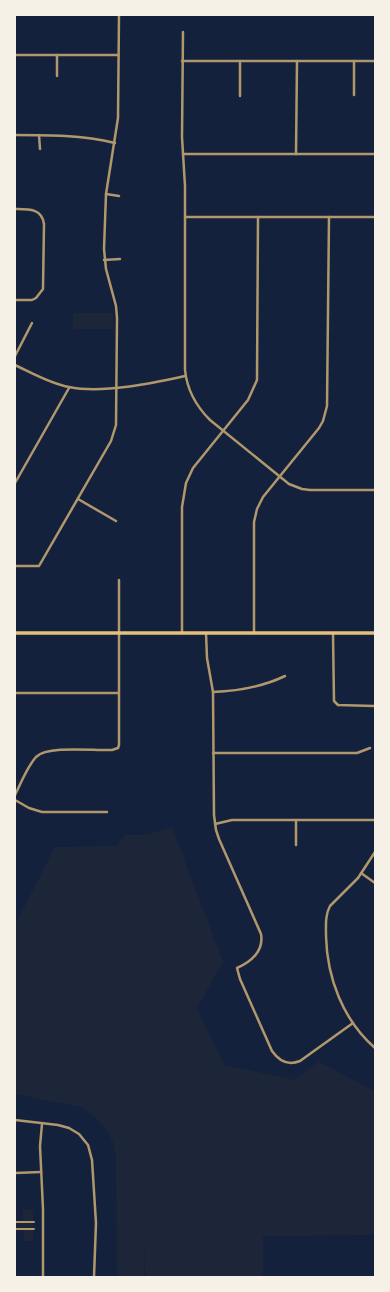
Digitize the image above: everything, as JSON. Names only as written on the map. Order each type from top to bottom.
[{"type":"main road","points":[[15,633],[375,633]]},
{"type":"street","points":[[15,566],[39,566],[111,441],[115,431],[117,419],[116,306],[104,260],[104,216],[118,118],[119,15]]},
{"type":"street","points":[[183,32],[182,61],[183,154],[185,181],[186,376],[188,385],[202,412],[289,484],[302,489],[375,490]]},
{"type":"street","points":[[15,55],[119,55]]},
{"type":"street","points":[[57,55],[57,76]]},
{"type":"street","points":[[182,61],[375,61]]},
{"type":"street","points":[[240,61],[240,96]]},
{"type":"street","points":[[296,154],[297,61]]},
{"type":"street","points":[[354,61],[354,95]]},
{"type":"street","points":[[15,135],[75,136],[115,143]]},
{"type":"street","points":[[39,135],[40,149]]},
{"type":"street","points":[[183,154],[375,154]]},
{"type":"street","points":[[106,194],[119,196]]},
{"type":"street","points":[[15,209],[33,210],[39,213],[44,224],[44,285],[42,292],[32,300],[15,300]]},
{"type":"street","points":[[185,217],[375,217]]},
{"type":"street","points":[[182,633],[182,507],[184,491],[193,468],[248,400],[257,380],[258,217]]},
{"type":"street","points":[[254,633],[254,522],[257,509],[263,497],[279,476],[319,428],[327,406],[329,217]]},
{"type":"street","points":[[104,260],[120,259]]},
{"type":"street","points":[[15,356],[32,324]]},
{"type":"street","points":[[15,365],[69,388],[81,389],[117,388],[186,376]]},
{"type":"street","points":[[15,483],[69,388]]},
{"type":"street","points":[[78,499],[116,520]]},
{"type":"street","points":[[15,795],[32,763],[37,756],[42,753],[53,750],[110,750],[118,748],[119,580]]},
{"type":"street","points":[[206,633],[207,658],[213,692],[215,824],[219,839],[261,934],[261,946],[255,956],[244,965],[237,968],[240,979],[269,1045],[276,1056],[284,1062],[295,1063],[353,1023]]},
{"type":"street","points":[[333,634],[334,701],[338,706],[374,706]]},
{"type":"street","points":[[213,692],[251,688],[285,676]]},
{"type":"street","points":[[15,694],[119,693]]},
{"type":"street","points":[[213,753],[357,753],[370,748]]},
{"type":"street","points":[[15,800],[29,808],[42,812],[107,812]]},
{"type":"street","points":[[215,824],[232,820],[375,820]]},
{"type":"street","points":[[296,820],[296,846]]},
{"type":"street","points":[[375,852],[354,882],[334,901],[326,916],[327,958],[330,974],[343,1007],[353,1023],[375,1048]]},
{"type":"street","points":[[361,873],[375,883]]},
{"type":"street","points":[[15,1120],[64,1126],[74,1130],[88,1145],[92,1160],[96,1223],[94,1277]]},
{"type":"street","points":[[42,1124],[40,1146],[43,1202],[43,1277]]},
{"type":"street","points":[[15,1173],[41,1172]]},
{"type":"street","points":[[15,1222],[34,1222]]},
{"type":"street","points":[[15,1229],[34,1229]]},
{"type":"shaded area","points":[[73,313],[113,313],[114,329],[73,329]]},
{"type":"shaded area","points":[[172,827],[223,962],[197,1008],[224,1065],[295,1080],[319,1062],[375,1091],[375,1235],[263,1236],[263,1277],[145,1277],[144,1240],[144,1277],[117,1277],[116,1158],[113,1142],[107,1131],[96,1118],[81,1107],[15,1094],[15,925],[55,847],[117,846],[125,835],[145,835]]},
{"type":"shaded area","points":[[23,1210],[33,1210],[33,1222],[23,1221]]},
{"type":"shaded area","points":[[15,1223],[33,1223],[33,1228],[15,1228]]},
{"type":"shaded area","points":[[24,1230],[33,1230],[33,1241],[24,1241]]}]
